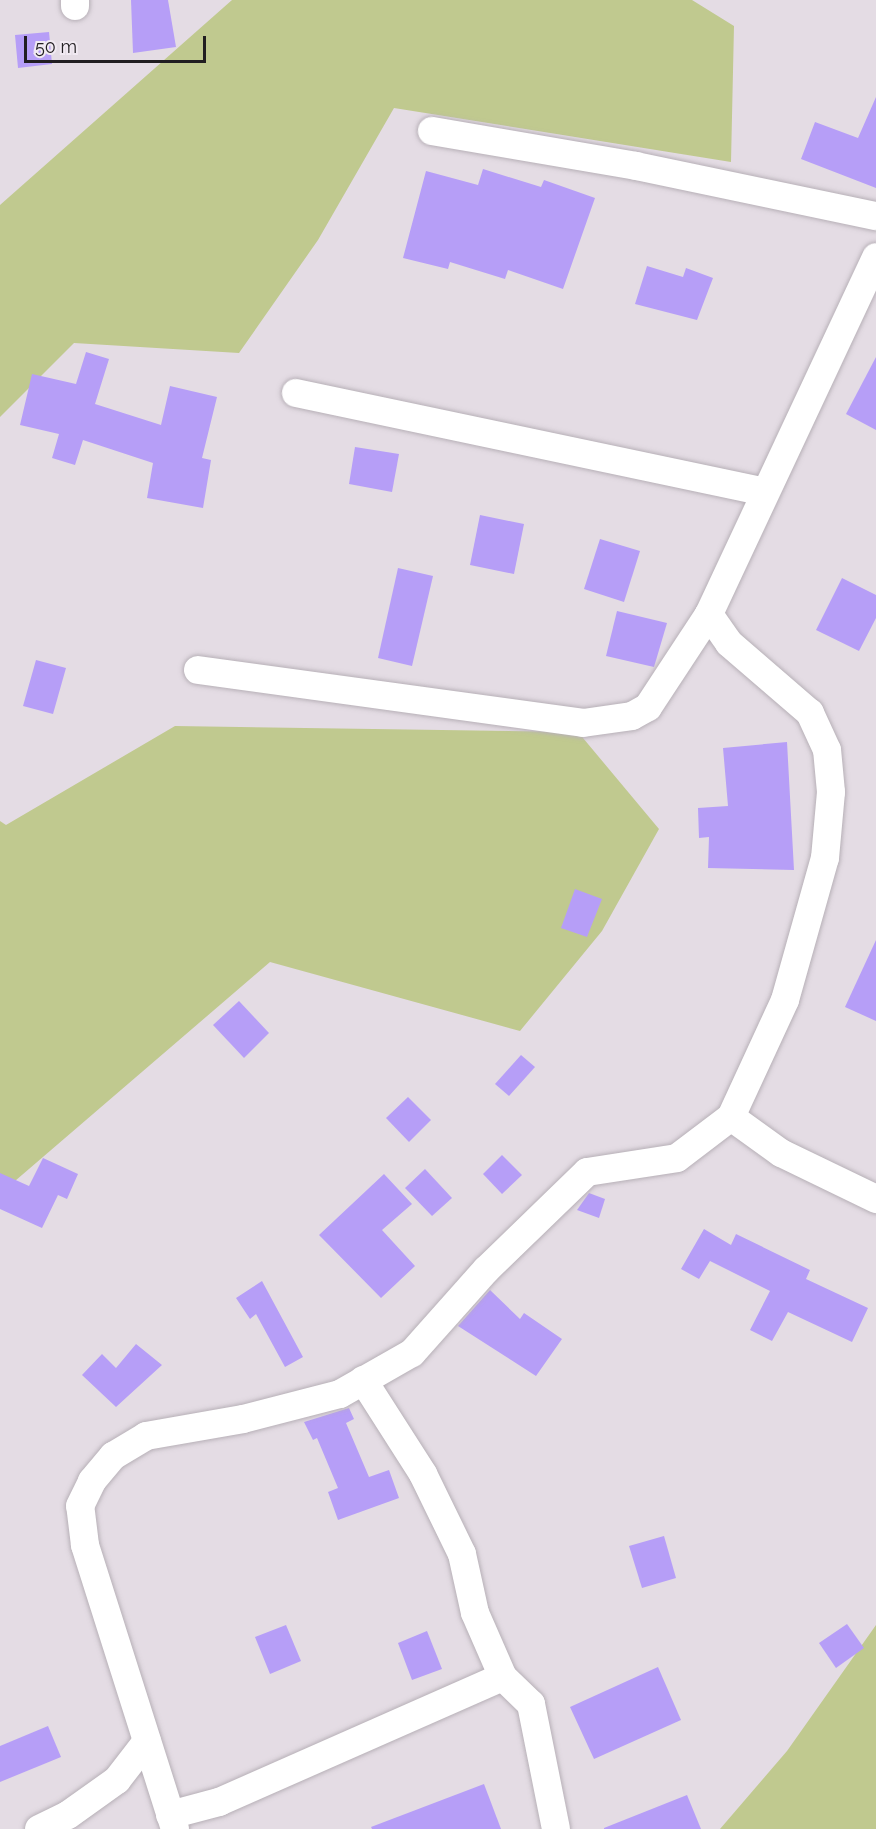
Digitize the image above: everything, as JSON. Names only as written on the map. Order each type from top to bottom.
[{"type":"street","points":[[432,131],[636,166],[876,216]]},
{"type":"street","points":[[198,670],[583,723],[632,716],[648,707],[710,614],[764,492],[876,257]]},
{"type":"street","points":[[296,393],[764,492]]},
{"type":"street","points":[[503,1677],[173,1822],[85,1545],[80,1506],[92,1481],[113,1456],[146,1436],[243,1419],[340,1394],[412,1353],[486,1270],[587,1172],[677,1158],[731,1117],[785,1000],[825,858],[831,792],[827,750],[810,713],[729,643],[710,614]]},
{"type":"street","points":[[731,1117],[781,1154],[876,1198]]},
{"type":"street","points":[[363,1380],[423,1474],[462,1554],[475,1613],[503,1677],[531,1704],[556,1829]]},
{"type":"street","points":[[39,1829],[68,1815],[117,1780],[147,1741]]},
{"type":"green space","points":[[232,0],[692,0],[734,26],[731,162],[394,108],[318,240],[239,353],[74,343],[0,417],[0,205]]},
{"type":"green space","points":[[175,726],[578,732],[659,829],[602,931],[520,1031],[270,962],[8,1187],[0,1200],[0,821],[6,825]]},
{"type":"green space","points":[[876,1625],[876,1829],[720,1829],[787,1751]]},
{"type":"building","points":[[131,0],[168,0],[176,47],[133,53]]},
{"type":"building","points":[[49,32],[52,64],[18,68],[15,35]]},
{"type":"building","points":[[876,97],[876,188],[801,159],[815,122],[858,138]]},
{"type":"building","points":[[483,169],[541,187],[544,180],[595,198],[563,289],[508,270],[505,279],[450,262],[448,269],[403,258],[426,171],[478,185]]},
{"type":"building","points":[[647,266],[683,277],[686,268],[713,278],[697,320],[635,304]]},
{"type":"building","points":[[86,352],[109,359],[95,404],[161,425],[170,386],[217,397],[202,458],[211,460],[203,508],[147,498],[153,463],[83,440],[75,465],[52,458],[59,434],[20,425],[32,374],[76,384]]},
{"type":"building","points":[[876,357],[876,430],[846,414]]},
{"type":"building","points":[[355,447],[399,454],[392,492],[349,484]]},
{"type":"building","points":[[480,515],[524,524],[514,574],[470,565]]},
{"type":"building","points":[[600,539],[640,551],[624,602],[584,589]]},
{"type":"building","points":[[398,568],[433,576],[412,666],[378,658]]},
{"type":"building","points":[[842,578],[876,595],[876,618],[859,651],[816,630]]},
{"type":"building","points":[[617,611],[667,623],[654,667],[606,656]]},
{"type":"building","points":[[36,660],[66,668],[53,714],[23,706]]},
{"type":"building","points":[[787,742],[794,870],[708,868],[709,837],[699,838],[698,808],[728,806],[723,748]]},
{"type":"building","points":[[575,889],[602,899],[587,937],[561,928]]},
{"type":"building","points":[[876,940],[876,1021],[845,1007]]},
{"type":"building","points":[[239,1001],[269,1033],[244,1058],[213,1025]]},
{"type":"building","points":[[521,1055],[535,1067],[509,1096],[495,1084]]},
{"type":"building","points":[[408,1097],[431,1120],[409,1142],[386,1118]]},
{"type":"building","points":[[502,1155],[522,1175],[502,1194],[483,1174]]},
{"type":"building","points":[[43,1158],[78,1174],[67,1199],[58,1195],[42,1228],[0,1209],[0,1173],[29,1186]]},
{"type":"building","points":[[425,1169],[452,1198],[432,1216],[405,1188]]},
{"type":"building","points":[[384,1174],[412,1204],[382,1230],[415,1266],[381,1298],[319,1235]]},
{"type":"building","points":[[589,1193],[605,1199],[599,1218],[577,1210]]},
{"type":"building","points":[[704,1229],[731,1245],[736,1234],[810,1270],[806,1279],[868,1308],[852,1342],[788,1312],[772,1341],[750,1330],[770,1291],[710,1261],[699,1279],[681,1269]]},
{"type":"building","points":[[262,1281],[303,1357],[285,1367],[256,1314],[250,1319],[236,1298]]},
{"type":"building","points":[[490,1290],[520,1319],[524,1313],[562,1339],[536,1376],[458,1326]]},
{"type":"building","points":[[136,1344],[162,1365],[116,1407],[82,1375],[102,1354],[116,1368]]},
{"type":"building","points":[[349,1408],[354,1419],[346,1423],[369,1477],[389,1470],[399,1498],[338,1520],[328,1492],[338,1488],[317,1438],[313,1440],[304,1422]]},
{"type":"building","points":[[664,1536],[676,1578],[642,1588],[629,1546]]},
{"type":"building","points":[[847,1624],[864,1648],[836,1668],[819,1643]]},
{"type":"building","points":[[286,1625],[301,1661],[270,1674],[255,1637]]},
{"type":"building","points":[[427,1631],[442,1669],[412,1680],[398,1643]]},
{"type":"building","points":[[658,1667],[681,1720],[594,1759],[570,1707]]},
{"type":"building","points":[[48,1726],[61,1757],[0,1782],[0,1746]]},
{"type":"building","points":[[484,1784],[501,1829],[372,1829],[371,1827]]},
{"type":"building","points":[[687,1795],[701,1829],[604,1829],[604,1828]]}]
